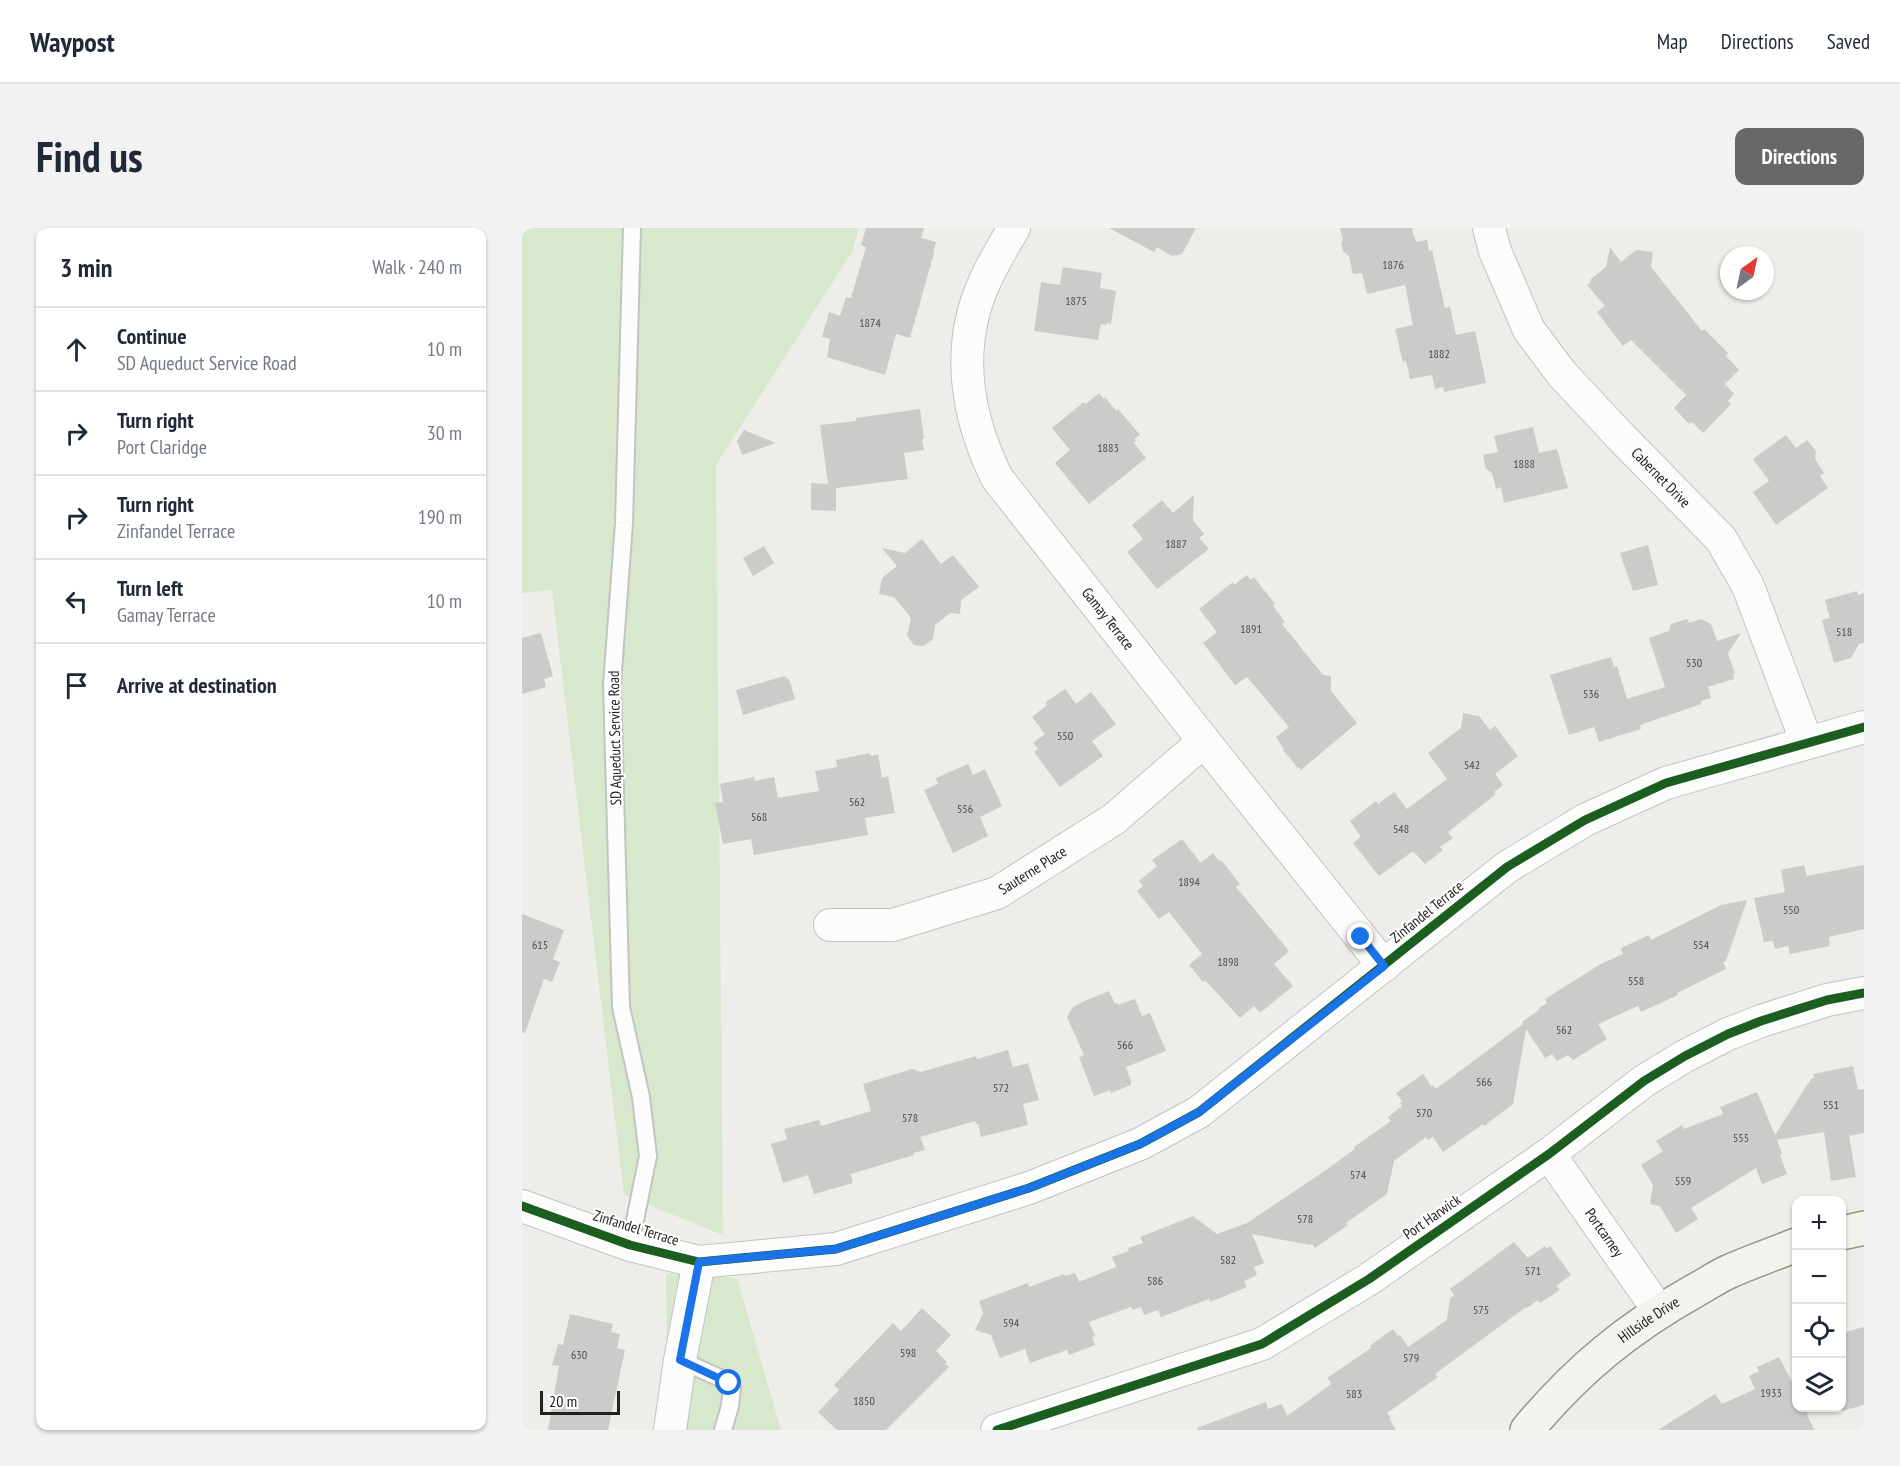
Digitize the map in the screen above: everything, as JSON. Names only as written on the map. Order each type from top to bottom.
[{"type":"street","name":"Gamay Terrace","points":[[1014,228],[985,280],[973,313],[968,343],[969,399],[984,452],[997,478],[1384,966]]},
{"type":"street","name":"Cabernet Drive","points":[[1489,228],[1495,251],[1529,330],[1562,374],[1721,539],[1748,586],[1807,743]]},
{"type":"street","name":"Zinfandel Terrace","points":[[522,1206],[630,1245],[699,1262],[836,1249],[1029,1188],[1140,1144],[1199,1112],[1507,867],[1585,820],[1666,783],[1864,727]]},
{"type":"street","name":"Sauterne Place","points":[[830,925],[893,925],[997,893],[1114,819],[1204,741]]},
{"type":"street","name":"Port Harwick","points":[[997,1430],[1262,1344],[1355,1288],[1549,1154],[1644,1081],[1685,1056],[1728,1034],[1772,1017],[1827,1000],[1864,993]]},
{"type":"street","name":"Portcarney","points":[[1549,1154],[1659,1311]]},
{"type":"street","points":[[1846,1232],[1864,1228]]},
{"type":"street","name":"Hillside Drive","points":[[1527,1430],[1581,1372],[1618,1340],[1659,1311],[1727,1272],[1792,1247]]},
{"type":"street","points":[[670,1430],[680,1360],[699,1262]]},
{"type":"lane","name":"SD Aqueduct Service Road","points":[[630,1245],[648,1156],[641,1097],[621,1007],[612,685],[624,523],[632,228]]},
{"type":"lane","points":[[680,1360],[729,1383],[732,1388],[730,1406],[723,1430]]},
{"type":"green space","points":[[522,228],[859,228],[852,252],[716,465],[723,1235],[624,1195],[552,590],[522,593]]},
{"type":"green space","points":[[666,1274],[737,1278],[781,1430],[667,1430]]},
{"type":"building","points":[[866,228],[924,228],[921,238],[936,242],[910,338],[896,334],[885,375],[827,357],[830,339],[822,337],[829,312],[840,316],[846,297],[851,298],[866,247],[861,245]]},
{"type":"building","points":[[1109,228],[1196,228],[1182,254],[1172,256],[1157,247],[1154,252]]},
{"type":"building","points":[[1340,228],[1412,228],[1416,242],[1427,240],[1429,251],[1432,250],[1445,308],[1450,307],[1456,335],[1475,331],[1486,383],[1444,392],[1443,387],[1435,389],[1432,375],[1410,379],[1406,361],[1403,362],[1395,329],[1413,325],[1405,285],[1367,294],[1362,273],[1353,274],[1349,256],[1343,251]]},
{"type":"building","points":[[1610,247],[1621,262],[1636,250],[1653,252],[1651,267],[1702,331],[1704,329],[1728,353],[1726,356],[1739,370],[1725,384],[1734,394],[1728,401],[1731,404],[1703,433],[1692,422],[1689,424],[1674,408],[1686,395],[1631,340],[1623,346],[1597,312],[1605,306],[1587,285],[1606,267]]},
{"type":"building","points":[[1063,267],[1102,273],[1100,288],[1116,291],[1111,324],[1101,324],[1098,340],[1034,331],[1041,282],[1060,285]]},
{"type":"building","points":[[1099,393],[1116,411],[1118,409],[1140,435],[1134,439],[1136,441],[1134,443],[1146,458],[1089,504],[1055,463],[1070,450],[1052,428]]},
{"type":"building","points":[[920,409],[924,450],[904,453],[908,479],[836,488],[836,511],[811,510],[811,483],[828,484],[820,425]]},
{"type":"building","points":[[1533,427],[1539,453],[1557,449],[1568,488],[1504,503],[1501,487],[1496,489],[1492,473],[1486,469],[1483,455],[1498,452],[1494,436]]},
{"type":"building","points":[[744,430],[776,443],[742,455],[737,441]]},
{"type":"building","points":[[1786,435],[1796,448],[1807,440],[1816,451],[1815,459],[1824,473],[1820,476],[1828,488],[1776,525],[1753,492],[1769,481],[1753,459]]},
{"type":"building","points":[[1194,495],[1193,520],[1204,534],[1199,538],[1209,549],[1157,589],[1127,552],[1143,539],[1132,525],[1162,500],[1173,513]]},
{"type":"building","points":[[922,539],[941,564],[953,555],[979,587],[961,600],[960,614],[950,613],[935,625],[933,639],[924,646],[914,645],[907,636],[911,618],[894,597],[879,594],[882,578],[897,566],[882,548],[905,553]]},
{"type":"building","points":[[1648,545],[1658,585],[1633,591],[1620,553]]},
{"type":"building","points":[[764,546],[774,563],[753,576],[743,558]]},
{"type":"building","points":[[1247,575],[1251,580],[1254,577],[1275,604],[1273,606],[1285,622],[1282,624],[1323,675],[1331,676],[1331,691],[1357,723],[1301,770],[1283,750],[1276,737],[1289,727],[1247,677],[1235,685],[1203,643],[1217,632],[1199,609],[1233,582],[1234,585]]},
{"type":"building","points":[[1857,591],[1858,595],[1864,593],[1864,643],[1859,644],[1851,658],[1834,663],[1822,620],[1830,618],[1825,600]]},
{"type":"building","points":[[1687,619],[1689,623],[1701,619],[1711,624],[1717,641],[1741,633],[1728,653],[1735,674],[1733,674],[1734,679],[1708,687],[1711,698],[1701,701],[1701,704],[1640,725],[1641,729],[1599,742],[1594,727],[1569,735],[1550,675],[1611,657],[1614,667],[1617,666],[1627,699],[1665,687],[1649,638],[1669,631],[1671,624]]},
{"type":"building","points":[[541,633],[553,676],[544,679],[546,687],[522,694],[522,638]]},
{"type":"building","points":[[785,676],[789,679],[795,699],[743,715],[736,690]]},
{"type":"building","points":[[1065,689],[1076,704],[1091,692],[1116,724],[1092,741],[1103,756],[1060,787],[1034,752],[1038,749],[1033,743],[1045,734],[1032,717],[1047,705],[1046,702]]},
{"type":"building","points":[[1463,713],[1479,716],[1490,730],[1495,726],[1518,756],[1495,774],[1503,785],[1494,792],[1496,794],[1448,832],[1453,838],[1440,847],[1443,850],[1425,864],[1413,851],[1379,876],[1353,843],[1361,837],[1350,821],[1376,801],[1378,804],[1394,792],[1407,809],[1447,779],[1428,753],[1461,728]]},
{"type":"building","points":[[869,753],[872,756],[878,754],[882,778],[888,776],[895,813],[865,818],[868,835],[754,855],[751,839],[723,844],[715,803],[723,802],[720,784],[754,777],[755,781],[774,777],[778,798],[819,791],[815,771],[837,767],[836,760]]},
{"type":"building","points":[[968,764],[973,775],[985,769],[1002,806],[980,817],[988,836],[953,853],[924,790],[938,784],[936,778]]},
{"type":"building","points":[[1182,839],[1201,863],[1213,853],[1219,861],[1221,860],[1240,884],[1236,887],[1289,951],[1274,964],[1293,986],[1260,1013],[1254,1006],[1240,1018],[1205,980],[1203,982],[1189,965],[1202,954],[1169,912],[1159,919],[1137,891],[1143,886],[1139,881],[1157,866],[1152,860]]},
{"type":"building","points":[[1804,865],[1807,876],[1864,865],[1864,929],[1829,937],[1830,946],[1790,954],[1788,946],[1775,949],[1773,941],[1764,942],[1754,898],[1785,892],[1781,870]]},
{"type":"building","points":[[1747,900],[1726,961],[1723,962],[1726,969],[1641,1012],[1638,1006],[1598,1024],[1607,1039],[1573,1060],[1568,1055],[1557,1061],[1552,1054],[1545,1058],[1526,1029],[1513,1104],[1443,1152],[1433,1137],[1428,1140],[1426,1137],[1394,1161],[1387,1194],[1315,1248],[1312,1244],[1252,1234],[1264,1263],[1254,1267],[1257,1275],[1244,1282],[1247,1287],[1210,1302],[1209,1299],[1161,1317],[1158,1310],[1144,1315],[1141,1307],[1132,1310],[1131,1307],[1089,1322],[1095,1336],[1092,1337],[1095,1345],[1069,1355],[1067,1350],[1030,1363],[1025,1349],[1000,1358],[991,1335],[975,1330],[983,1313],[979,1301],[1028,1283],[1029,1287],[1064,1274],[1065,1276],[1075,1273],[1079,1282],[1116,1267],[1112,1257],[1143,1243],[1140,1237],[1193,1216],[1217,1234],[1247,1223],[1323,1172],[1391,1121],[1388,1117],[1402,1106],[1400,1103],[1402,1101],[1396,1093],[1423,1074],[1431,1086],[1433,1085],[1436,1089],[1523,1024],[1522,1022],[1547,1003],[1545,999],[1599,965],[1623,954],[1621,948],[1649,935],[1651,940],[1721,905]]},
{"type":"building","points":[[522,914],[564,930],[553,959],[560,962],[552,982],[544,979],[525,1033],[522,1032]]},
{"type":"building","points":[[1109,991],[1115,1004],[1135,999],[1142,1016],[1150,1013],[1166,1051],[1126,1067],[1131,1085],[1111,1093],[1110,1090],[1094,1096],[1079,1057],[1084,1055],[1067,1017],[1072,1008],[1080,1003]]},
{"type":"building","points":[[1008,1050],[1013,1067],[1028,1063],[1039,1100],[1023,1104],[1028,1125],[981,1137],[975,1121],[920,1137],[925,1150],[851,1174],[853,1183],[814,1194],[808,1175],[783,1183],[771,1144],[787,1139],[784,1129],[819,1120],[821,1126],[871,1111],[863,1084],[912,1069],[921,1072],[976,1056],[977,1059]]},
{"type":"building","points":[[1853,1066],[1858,1090],[1864,1089],[1864,1133],[1849,1136],[1856,1177],[1831,1181],[1824,1132],[1777,1140],[1787,1174],[1762,1184],[1756,1168],[1691,1208],[1698,1219],[1676,1233],[1660,1206],[1650,1204],[1653,1185],[1641,1165],[1663,1151],[1656,1141],[1682,1125],[1684,1129],[1723,1114],[1720,1107],[1757,1092],[1775,1135],[1811,1079],[1814,1078],[1813,1074]]},
{"type":"building","points":[[1514,1242],[1528,1258],[1545,1246],[1547,1249],[1550,1246],[1571,1275],[1556,1286],[1560,1290],[1540,1303],[1538,1300],[1526,1307],[1435,1374],[1438,1377],[1387,1413],[1396,1430],[1198,1430],[1197,1428],[1266,1402],[1268,1409],[1282,1404],[1287,1416],[1330,1385],[1327,1378],[1371,1348],[1370,1346],[1393,1329],[1408,1347],[1447,1320],[1450,1298],[1454,1295],[1450,1289]]},
{"type":"building","points":[[922,1308],[951,1335],[936,1351],[949,1367],[886,1430],[837,1430],[818,1412],[839,1390],[834,1385],[893,1323],[901,1331]]},
{"type":"building","points":[[570,1314],[613,1324],[611,1332],[620,1334],[617,1348],[625,1350],[608,1430],[548,1430],[559,1366],[552,1365],[558,1344],[563,1345]]},
{"type":"building","points":[[1864,1327],[1864,1405],[1846,1410],[1846,1358],[1846,1332]]},
{"type":"building","points":[[1779,1357],[1792,1382],[1792,1412],[1806,1412],[1814,1430],[1658,1430],[1715,1394],[1722,1404],[1755,1389],[1749,1376],[1759,1371],[1757,1367]]},
{"type":"cycle path","points":[[522,1206],[630,1245],[699,1262],[836,1249],[1029,1188],[1140,1144],[1199,1112],[1507,867],[1585,820],[1666,783],[1864,727]]},
{"type":"cycle path","points":[[997,1430],[1262,1344],[1369,1279],[1549,1154],[1644,1081],[1685,1056],[1728,1034],[1761,1021],[1827,1000],[1864,993]]},
{"type":"route","points":[[729,1383],[680,1360],[699,1262],[836,1249],[1029,1188],[1140,1144],[1199,1112],[1384,966],[1361,937]]}]
